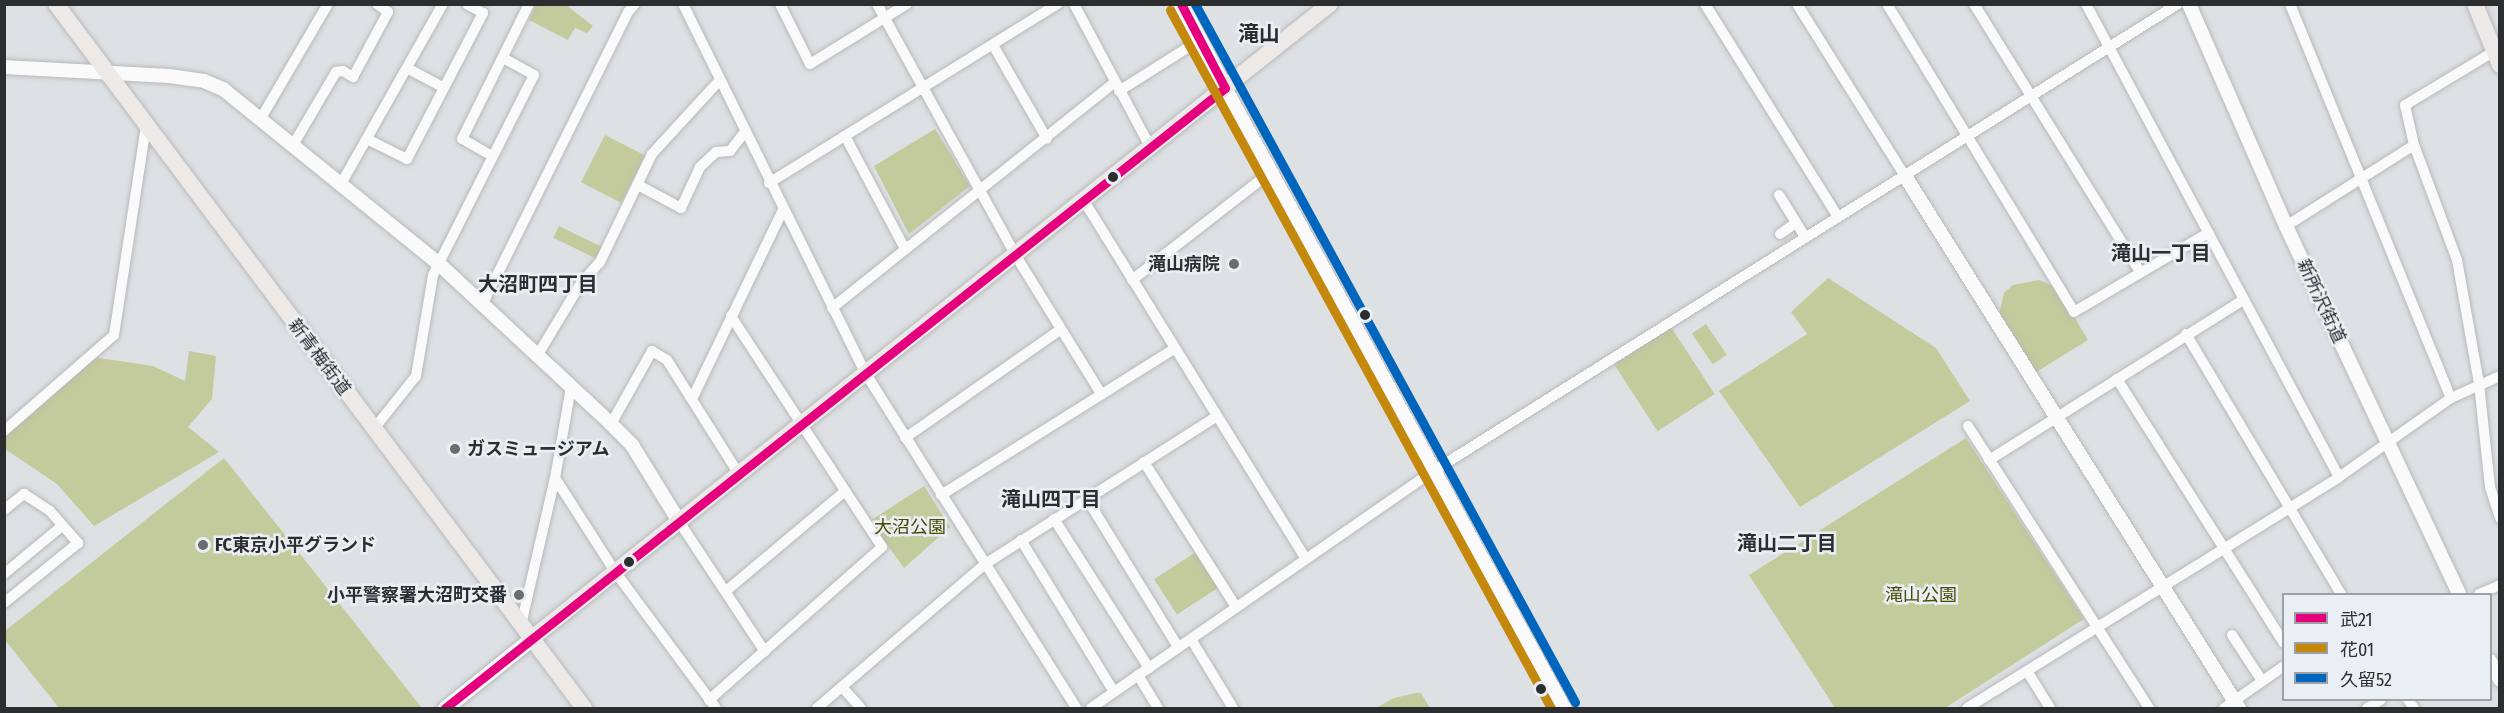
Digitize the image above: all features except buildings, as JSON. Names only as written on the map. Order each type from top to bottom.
[{"type":"main road","name":"新青梅街道","points":[[57,4],[373,430],[584,708]]},
{"type":"main road","points":[[1181,4],[1225,88]]},
{"type":"main road","points":[[445,708],[740,476],[1330,4]]},
{"type":"main road","points":[[2475,4],[2496,59]]},
{"type":"street","points":[[261,118],[328,4]]},
{"type":"street","points":[[293,145],[336,72],[343,71],[353,77],[388,12],[377,4]]},
{"type":"street","points":[[341,184],[443,4]]},
{"type":"street","points":[[367,139],[406,159],[483,13],[467,4]]},
{"type":"street","points":[[492,156],[462,139],[529,4]]},
{"type":"street","points":[[682,4],[718,82],[867,374],[1076,708]]},
{"type":"street","points":[[780,4],[810,64],[907,4]]},
{"type":"street","points":[[877,4],[1016,256],[1102,395]]},
{"type":"street","points":[[769,183],[1058,4]]},
{"type":"street","points":[[1074,4],[1151,148]]},
{"type":"street","points":[[1705,4],[1838,217]]},
{"type":"street","points":[[1797,4],[2162,587],[2232,705],[2282,667]]},
{"type":"street","points":[[1887,4],[2074,312],[2208,233]]},
{"type":"street","points":[[1974,4],[2140,272]]},
{"type":"street","points":[[2086,4],[2340,477]]},
{"type":"street","points":[[1091,708],[1435,470],[2178,4]]},
{"type":"street","name":"新所沢街道","points":[[2188,4],[2286,226],[2459,593]]},
{"type":"street","points":[[2290,4],[2451,398]]},
{"type":"street","points":[[482,305],[628,7]]},
{"type":"street","points":[[832,308],[979,191],[1117,87],[1200,40]]},
{"type":"street","points":[[993,45],[1047,139]]},
{"type":"street","points":[[373,430],[416,376],[438,263],[534,75],[503,58]]},
{"type":"street","points":[[2496,59],[2405,105],[2414,145],[2457,260],[2479,384],[2490,487],[2499,518]]},
{"type":"street","points":[[4,67],[204,81],[223,88],[438,263],[632,445],[765,652]]},
{"type":"street","points":[[407,68],[444,88]]},
{"type":"street","points":[[537,356],[581,282],[600,262],[652,154],[718,82]]},
{"type":"street","points":[[1225,88],[1564,708]]},
{"type":"street","points":[[4,431],[114,334],[146,125]]},
{"type":"street","points":[[638,185],[681,208],[700,167],[716,152],[730,151],[744,133]]},
{"type":"street","points":[[845,136],[905,249]]},
{"type":"street","points":[[2286,226],[2414,145]]},
{"type":"street","points":[[1132,280],[1272,171]]},
{"type":"street","points":[[1779,195],[1805,237]]},
{"type":"street","points":[[1084,201],[1306,559]]},
{"type":"street","points":[[692,399],[783,210]]},
{"type":"street","points":[[1780,234],[1796,223]]},
{"type":"street","points":[[1989,460],[2243,300]]},
{"type":"street","points":[[555,478],[616,573],[712,704],[765,652],[882,547],[731,316]]},
{"type":"street","points":[[905,438],[1060,330]]},
{"type":"street","points":[[2186,334],[2340,593]]},
{"type":"street","points":[[941,495],[1174,348]]},
{"type":"street","points":[[611,424],[652,351],[667,360],[740,476]]},
{"type":"street","points":[[1967,708],[2340,477],[2388,446],[2451,398],[2499,376]]},
{"type":"street","points":[[2117,379],[2282,641]]},
{"type":"street","points":[[520,625],[555,478],[571,387]]},
{"type":"street","points":[[817,708],[985,564],[1217,416]]},
{"type":"street","points":[[1968,426],[2149,708]]},
{"type":"street","points":[[1144,462],[1236,608]]},
{"type":"street","points":[[726,591],[844,492]]},
{"type":"street","points":[[4,510],[24,494],[50,511],[78,543],[4,603]]},
{"type":"street","points":[[1087,499],[1178,647]]},
{"type":"street","points":[[1054,519],[1149,668]]},
{"type":"street","points":[[4,574],[62,526]]},
{"type":"street","points":[[1021,540],[1114,692]]},
{"type":"street","points":[[2481,593],[2499,585]]},
{"type":"street","points":[[2232,635],[2262,681]]},
{"type":"street","points":[[1191,639],[1233,708]]},
{"type":"street","points":[[2492,665],[2499,680]]},
{"type":"street","points":[[2027,671],[2050,708]]},
{"type":"street","points":[[1138,675],[1158,708]]},
{"type":"street","points":[[842,687],[861,708]]},
{"type":"green space","points":[[536,5],[566,5],[593,26],[587,33],[575,28],[568,40],[529,20]]},
{"type":"green space","points":[[935,129],[970,186],[909,234],[874,166]]},
{"type":"green space","points":[[605,135],[645,155],[621,203],[581,182]]},
{"type":"green space","points":[[559,226],[602,247],[596,259],[553,238]]},
{"type":"green space","points":[[1828,278],[1936,348],[1970,401],[1800,507],[1719,391],[1807,334],[1791,312]]},
{"type":"green space","points":[[2039,280],[2057,288],[2088,340],[2033,374],[1998,319],[2004,293],[2013,285]]},
{"type":"green space","points":[[1706,324],[1727,355],[1713,364],[1692,334]]},
{"type":"green space","points":[[1671,327],[1715,394],[1658,431],[1614,364]]},
{"type":"green space","points":[[189,351],[216,356],[212,399],[188,427],[219,452],[94,526],[57,484],[5,449],[4,437],[93,357],[153,366],[185,381]]},
{"type":"green space","name":"滝山公園","points":[[1966,438],[2084,619],[1945,708],[1835,708],[1749,575]]},
{"type":"green space","name":"FC東京小平グランド","points":[[224,458],[422,708],[59,708],[5,640],[5,631]]},
{"type":"green space","name":"大沼公園","points":[[924,486],[950,527],[904,568],[870,521]]},
{"type":"green space","points":[[1196,552],[1219,587],[1177,614],[1154,579]]},
{"type":"green space","points":[[1421,693],[1430,708],[1376,708],[1394,698]]},
{"type":"transit line","name":"武21","points":[[445,708],[1225,88],[1181,4]]},
{"type":"transit line","name":"久留52","points":[[1195,4],[1575,702]]},
{"type":"transit line","name":"花01","points":[[1170,10],[1551,708]]},
{"type":"place","name":"滝山病院","points":[[1234,264]]},
{"type":"place","name":"ガスミュージアム","points":[[455,449]]},
{"type":"place","name":"FC東京小平グランド","points":[[203,545]]},
{"type":"place","name":"小平警察署大沼町交番","points":[[519,595]]},
{"type":"district","name":"滝山","points":[[1259,34]]},
{"type":"district","name":"滝山一丁目","points":[[2161,253]]},
{"type":"district","name":"大沼町四丁目","points":[[538,284]]},
{"type":"district","name":"滝山四丁目","points":[[1051,499]]},
{"type":"district","name":"滝山二丁目","points":[[1787,543]]}]
